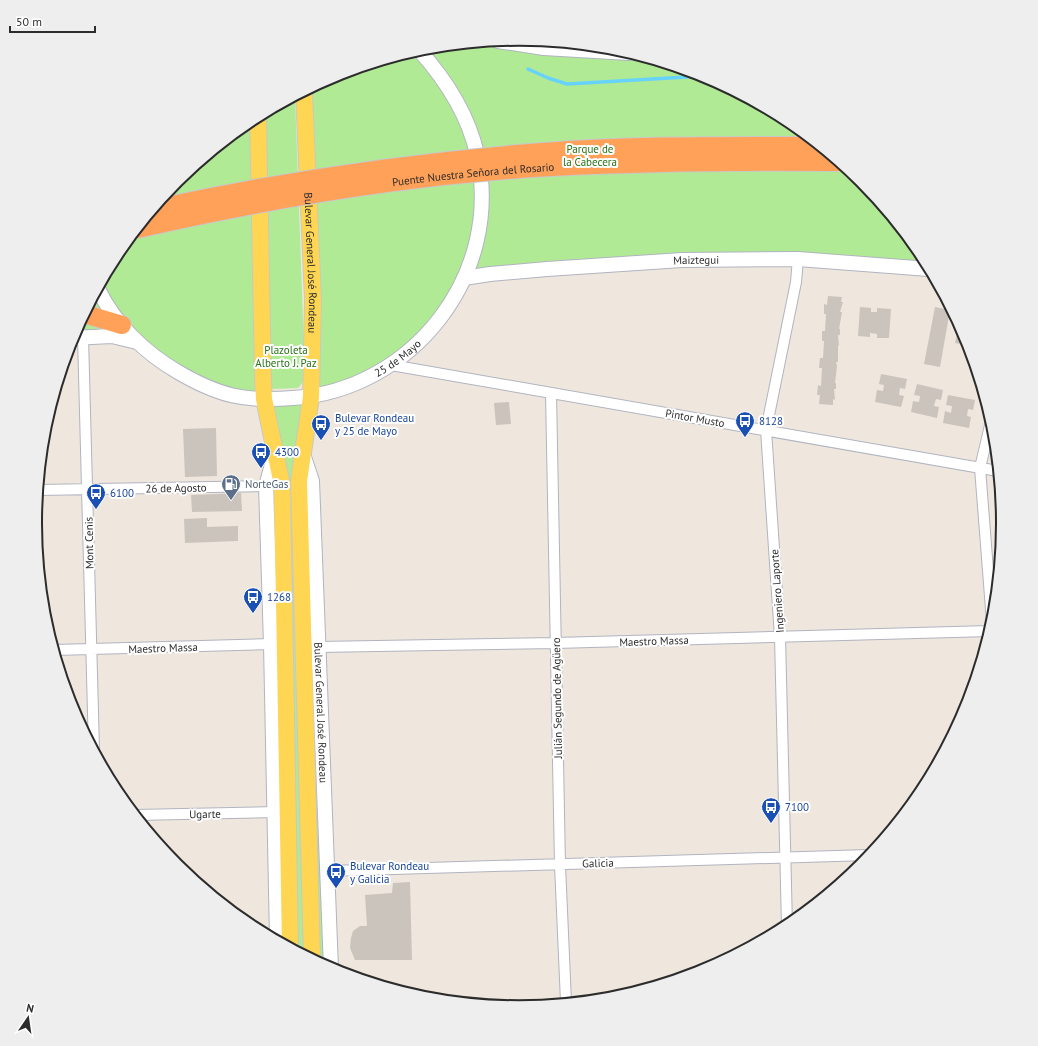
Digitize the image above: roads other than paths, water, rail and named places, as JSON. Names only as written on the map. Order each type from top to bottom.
[{"type":"highway","name":"Puente Nuestra Señora del Rosario","points":[[160,209],[287,182],[451,160],[544,152],[628,148],[810,146]]},
{"type":"highway","name":"Puente Nuestra Señora del Rosario","points":[[145,227],[279,199],[455,176],[550,167],[648,163],[733,161],[831,162]]},
{"type":"highway","points":[[89,315],[122,325]]},
{"type":"main road","points":[[534,46],[582,50]]},
{"type":"main road","name":"25 de Mayo","points":[[101,293],[122,325],[137,342],[165,364],[199,384],[231,396],[250,400],[311,397],[336,391],[365,380],[391,365],[414,348],[438,323],[456,295],[464,278],[477,239],[481,216],[481,184],[477,154],[467,120],[452,91],[423,56]]},
{"type":"main road","name":"Bulevar General José Rondeau","points":[[304,97],[313,300],[311,397],[304,457],[299,482],[312,953]]},
{"type":"main road","points":[[258,124],[264,399],[282,485],[290,941]]},
{"type":"main road","name":"Maiztegui","points":[[464,278],[490,274],[614,263],[798,259],[922,269]]},
{"type":"main road","points":[[79,337],[112,336],[137,342]]},
{"type":"main road","points":[[275,454],[266,486],[277,934]]},
{"type":"main road","name":"Bulevar General José Rondeau","points":[[304,457],[312,481],[331,962]]},
{"type":"street","name":"Ingeniero Laporte","points":[[787,918],[780,637],[766,430],[796,282],[798,259]]},
{"type":"street","name":"Mont Cenis","points":[[77,342],[88,490],[94,739]]},
{"type":"street","name":"Pintor Musto","points":[[391,365],[993,470]]},
{"type":"street","name":"Julián Segundo de Agüero","points":[[551,393],[560,865],[566,997]]},
{"type":"street","points":[[988,436],[980,468],[990,597]]},
{"type":"street","name":"26 de Agosto","points":[[43,490],[266,486]]},
{"type":"street","name":"Maestro Massa","points":[[318,648],[983,631]]},
{"type":"street","name":"Maestro Massa","points":[[59,650],[271,644]]},
{"type":"street","name":"Ugarte","points":[[142,815],[275,812]]},
{"type":"street","name":"Galicia","points":[[327,872],[861,855]]},
{"type":"waterway","points":[[528,69],[548,78],[567,84],[688,77]]},
{"type":"place","name":"8128","points":[[745,438]]},
{"type":"place","name":"Bulevar Rondeau y 25 de Mayo","points":[[321,441]]},
{"type":"place","name":"4300","points":[[261,469]]},
{"type":"place","name":"NorteGas","points":[[231,501]]},
{"type":"place","name":"6100","points":[[96,510]]},
{"type":"place","name":"1268","points":[[253,614]]},
{"type":"place","name":"7100","points":[[771,824]]},
{"type":"place","name":"Bulevar Rondeau y Galicia","points":[[336,889]]},
{"type":"park label","name":"Parque de la Cabecera","points":[[590,155]]},
{"type":"park label","name":"Plazoleta Alberto J. Paz","points":[[286,356]]}]
